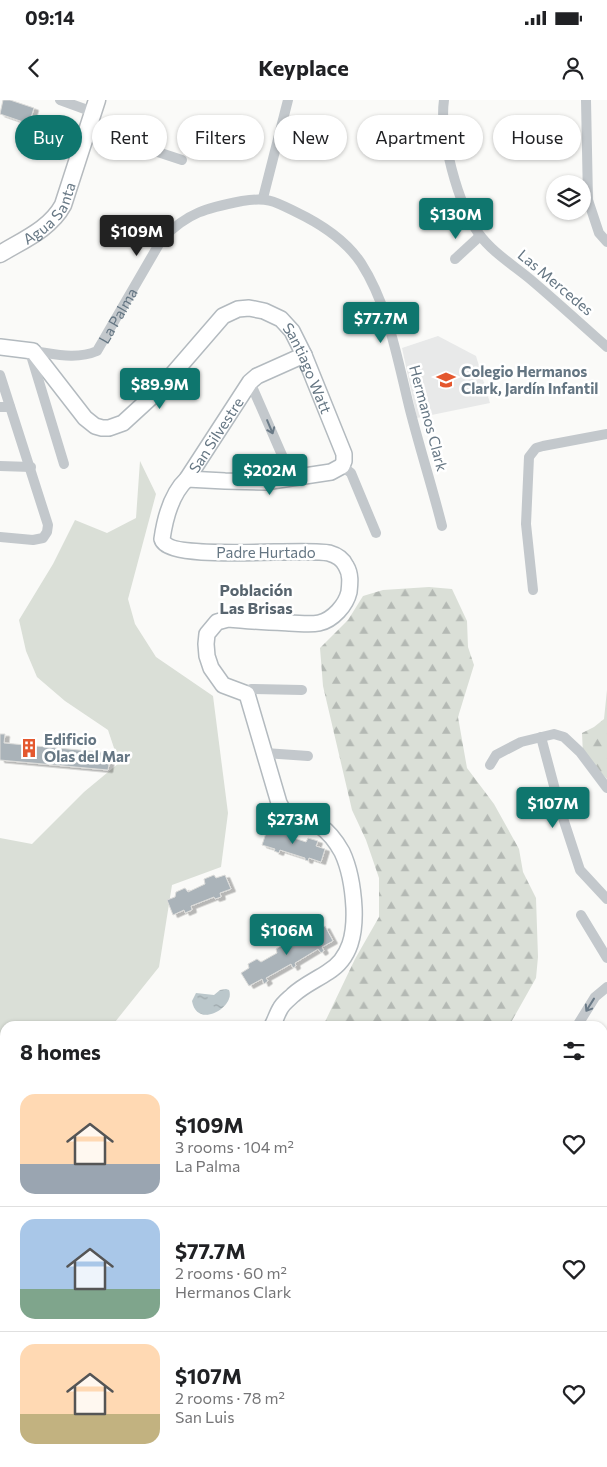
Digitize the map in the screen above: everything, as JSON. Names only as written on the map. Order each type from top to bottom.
[{"type":"main road","name":"Agua Santa","points":[[0,254],[56,217],[63,205],[95,106]]},
{"type":"street","points":[[60,100],[95,106]]},
{"type":"street","points":[[263,198],[288,100]]},
{"type":"street","name":"Las Mercedes","points":[[444,100],[444,134],[452,165],[467,213],[480,236],[506,261],[607,347]]},
{"type":"street","points":[[586,100],[588,200],[599,234],[607,242]]},
{"type":"street","points":[[88,130],[177,158]]},
{"type":"street","name":"La Palma","points":[[0,347],[75,357],[97,351],[162,239],[175,225],[201,210],[263,198]]},
{"type":"street","name":"Hermanos Clark","points":[[263,198],[304,216],[336,235],[349,248],[364,268],[382,306],[390,330],[421,453],[442,526]]},
{"type":"street","points":[[455,259],[480,236]]},
{"type":"street","name":"Santiago Watt","points":[[32,351],[85,418],[95,426],[109,428],[123,423],[141,408],[223,316],[238,309],[249,308],[264,311],[281,319],[292,331],[304,355],[344,454],[342,466],[351,473],[376,533]]},
{"type":"street","points":[[32,351],[64,464]]},
{"type":"street","name":"San Silvestre","points":[[163,542],[163,530],[177,491],[187,479],[250,382],[257,376],[304,355]]},
{"type":"street","points":[[0,375],[5,407],[30,467],[48,525],[47,532],[43,538],[33,540],[0,537]]},
{"type":"street","points":[[250,382],[292,478]]},
{"type":"street","points":[[533,590],[526,524],[529,457],[532,452],[543,446],[607,434]]},
{"type":"street","points":[[0,466],[30,467]]},
{"type":"street","points":[[187,479],[246,482],[331,472],[342,466]]},
{"type":"street","name":"Padre Hurtado","points":[[163,542],[177,548],[209,551],[245,553],[328,552],[338,556],[347,566],[351,580],[348,599],[336,614],[321,623],[306,624],[228,619],[217,622],[212,627],[207,634],[206,644],[211,668],[223,685],[246,694]]},
{"type":"street","points":[[274,1021],[280,1007],[303,986],[330,971],[343,958],[351,944],[354,915],[349,873],[342,853],[334,840],[320,826],[290,816],[282,810],[246,694],[251,689],[302,690]]},
{"type":"street","points":[[490,765],[496,755],[521,742],[554,734],[564,737],[580,752],[607,788]]},
{"type":"street","points":[[541,737],[561,812],[580,870],[607,899]]},
{"type":"street","points":[[265,753],[308,756]]},
{"type":"street","points":[[581,915],[607,958]]},
{"type":"street","points":[[580,1021],[595,997],[607,987]]},
{"type":"shaded area","name":"Colegio Hermanos Clark, Jardín Infantil","points":[[438,336],[476,356],[490,403],[417,418],[402,348]]},
{"type":"green space","points":[[140,461],[156,494],[128,599],[135,624],[156,657],[213,696],[228,813],[221,867],[172,885],[159,967],[116,1021],[0,1021],[0,838],[32,844],[84,792],[119,763],[108,730],[65,701],[37,677],[26,651],[19,620],[53,564],[75,520],[107,533],[136,518]]},
{"type":"green space","points":[[429,587],[452,589],[467,621],[468,647],[474,665],[458,717],[467,768],[494,804],[519,849],[523,872],[536,898],[538,957],[536,978],[512,1021],[325,1021],[355,959],[379,917],[379,878],[366,840],[352,810],[323,686],[320,648],[348,620],[363,596],[383,590]]},
{"type":"green space","points":[[607,690],[607,779],[583,755],[582,733],[604,719]]},
{"type":"water","points":[[220,990],[229,990],[230,997],[222,1009],[208,1015],[201,1014],[195,1010],[192,1001],[196,993],[214,995]]},
{"type":"building","points":[[3,100],[10,100],[34,108],[32,115],[15,115],[15,119],[0,114]]},
{"type":"building","name":"Edificio Olas del Mar","points":[[0,734],[5,734],[4,743],[111,753],[108,770],[0,760]]},
{"type":"building","points":[[278,829],[288,832],[288,836],[306,842],[308,838],[318,841],[316,846],[325,849],[321,862],[309,858],[308,861],[305,858],[280,850],[279,853],[274,851],[275,849],[262,845],[267,830],[276,833]]},
{"type":"building","points":[[214,875],[216,878],[225,875],[231,889],[220,893],[221,897],[215,899],[214,897],[191,906],[192,910],[185,913],[184,910],[173,915],[167,900],[175,897],[176,892],[185,888],[188,892],[205,884],[204,879]]},
{"type":"building","points":[[325,926],[333,941],[322,947],[324,951],[321,953],[318,949],[295,963],[296,966],[293,968],[291,964],[266,978],[268,981],[264,984],[262,979],[249,986],[241,973],[249,968],[248,964],[257,959],[261,962],[277,953],[276,949],[287,942],[289,947],[305,937],[305,933],[314,928],[317,930]]},
{"type":"place","name":"Colegio Hermanos Clark, Jardín Infantil","points":[[446,380]]},
{"type":"place","name":"Edificio Olas del Mar","points":[[29,748]]},
{"type":"district","name":"Población Las Brisas","points":[[256,598]]}]
